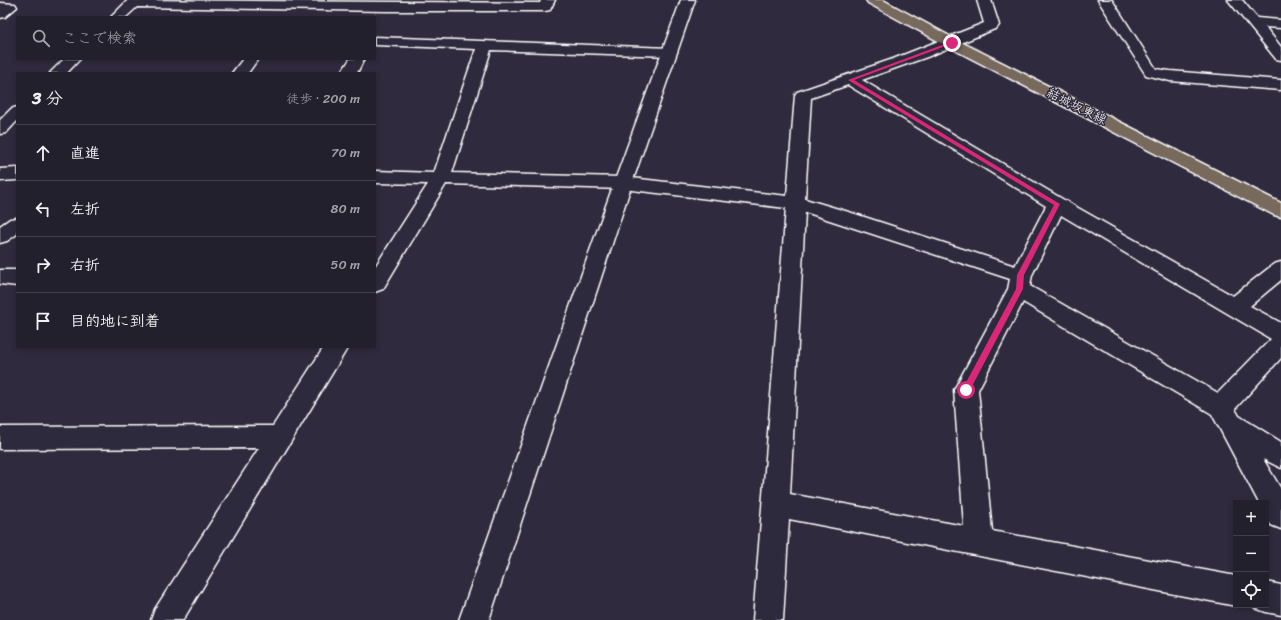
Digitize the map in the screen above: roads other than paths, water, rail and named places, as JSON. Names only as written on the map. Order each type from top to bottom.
[{"type":"main road","name":"結城坂東線","points":[[873,0],[952,43],[1281,211]]},
{"type":"street","points":[[3,9],[22,0]]},
{"type":"street","points":[[119,16],[135,1],[386,6],[545,7],[548,0]]},
{"type":"street","points":[[474,620],[622,183],[688,0]]},
{"type":"street","points":[[768,620],[803,95],[850,80],[952,43],[992,25],[984,0]]},
{"type":"street","points":[[1105,0],[1151,72],[1170,76],[1281,85]]},
{"type":"street","points":[[1235,0],[1255,22],[1281,56]]},
{"type":"street","points":[[378,19],[386,6]]},
{"type":"street","points":[[1255,22],[1281,24]]},
{"type":"street","points":[[376,41],[670,52]]},
{"type":"street","points":[[376,282],[441,178],[485,45]]},
{"type":"street","points":[[59,72],[72,60]]},
{"type":"street","points":[[241,72],[249,60]]},
{"type":"street","points":[[350,72],[356,60]]},
{"type":"street","points":[[850,80],[1057,204],[1281,334]]},
{"type":"street","points":[[0,129],[16,113]]},
{"type":"street","points":[[0,175],[16,174]]},
{"type":"street","points":[[376,177],[622,183],[796,203],[845,217],[1020,282],[1225,414],[1281,456]]},
{"type":"street","points":[[978,542],[966,390],[1057,204]]},
{"type":"street","points":[[0,236],[16,225]]},
{"type":"street","points":[[1235,306],[1281,269]]},
{"type":"street","points":[[0,277],[16,278]]},
{"type":"street","points":[[1225,414],[1281,343]]},
{"type":"street","points":[[166,620],[335,348]]},
{"type":"street","points":[[1225,414],[1281,516]]},
{"type":"street","points":[[0,438],[279,437]]},
{"type":"street","points":[[776,504],[1233,590]]},
{"type":"street","points":[[1269,598],[1281,600]]}]
